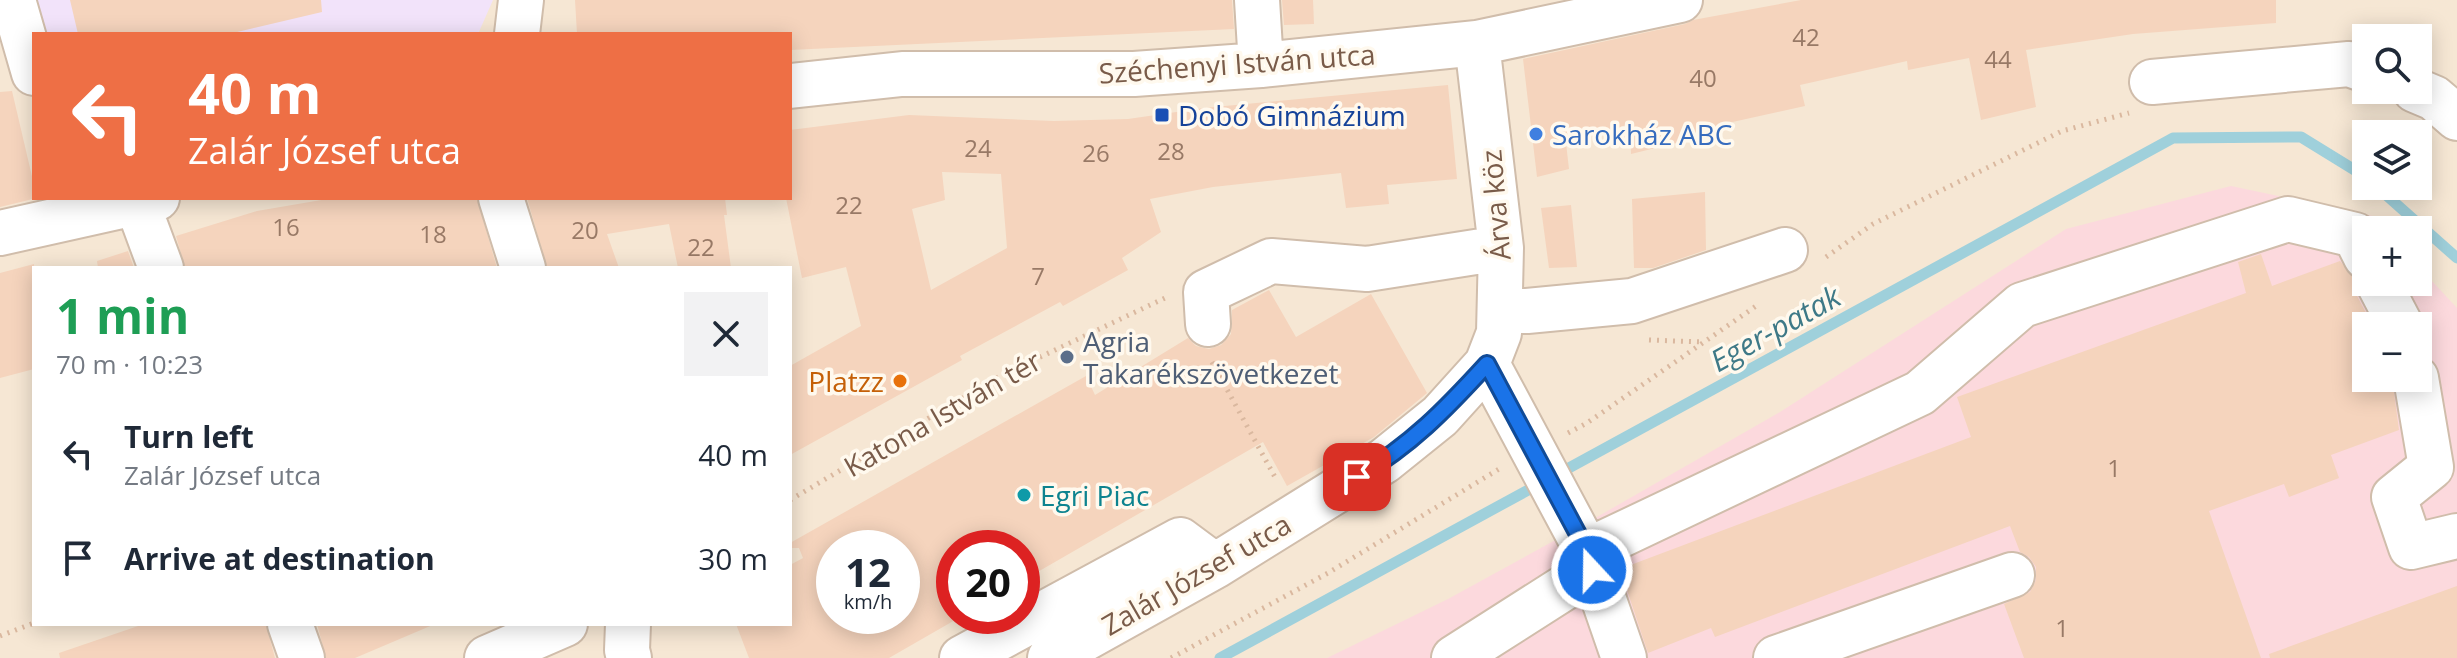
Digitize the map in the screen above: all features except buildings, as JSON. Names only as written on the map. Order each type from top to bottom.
[{"type":"street","points":[[13,0],[32,66]]},
{"type":"street","points":[[517,32],[521,0]]},
{"type":"street","points":[[1257,0],[1261,65]]},
{"type":"street","name":"Széchenyi István utca","points":[[792,86],[902,74],[1134,74],[1261,65],[1477,43],[1680,0]]},
{"type":"street","name":"Árva köz","points":[[1477,43],[1501,248],[1499,333],[1487,364]]},
{"type":"street","points":[[2152,82],[2352,65]]},
{"type":"street","points":[[2432,97],[2457,118]]},
{"type":"street","points":[[502,200],[522,266]]},
{"type":"street","points":[[0,233],[73,207],[147,201],[161,266]]},
{"type":"street","points":[[1454,658],[1590,560],[1920,393],[2022,305],[2288,219],[2352,234]]},
{"type":"street","points":[[1198,316],[1271,261],[1367,269],[1501,248]]},
{"type":"street","points":[[1500,311],[1632,301],[1803,255]]},
{"type":"street","points":[[1487,364],[1590,560],[1624,658]]},
{"type":"street","name":"Zalár József utca","points":[[1050,658],[1215,566],[1297,503],[1384,461],[1440,416],[1487,364]]},
{"type":"street","points":[[2418,392],[2431,467],[2394,497],[2411,547],[2457,536]]},
{"type":"street","points":[[962,658],[1180,540],[1215,566]]},
{"type":"street","points":[[1776,658],[2012,575]]},
{"type":"street","points":[[291,626],[302,658]]},
{"type":"street","points":[[487,658],[560,626]]},
{"type":"street","points":[[628,626],[629,658]]},
{"type":"path","points":[[1803,255],[2062,131]]},
{"type":"path","points":[[1587,423],[1769,297]]},
{"type":"path","points":[[1198,316],[1297,503]]},
{"type":"path","name":"Katona István tér","points":[[792,499],[1000,376],[1198,316]]},
{"type":"path","points":[[1171,658],[1328,573],[1493,472]]},
{"type":"path","points":[[0,636],[32,624]]},
{"type":"shaded area","points":[[0,0],[2457,0],[2457,658],[0,658]]},
{"type":"shaded area","points":[[24,0],[493,0],[479,32],[33,32]]},
{"type":"shaded area","points":[[2231,186],[2373,216],[2352,216],[2352,296],[2432,296],[2432,281],[2457,308],[2457,658],[1327,658],[1448,599],[1780,412],[2066,229]]},
{"type":"waterway","name":"Eger-patak","points":[[1556,475],[2173,138],[2301,137],[2352,168]]},
{"type":"waterway","name":"Eger-patak","points":[[2392,200],[2457,258]]},
{"type":"waterway","name":"Eger-patak","points":[[1220,658],[1541,483]]},
{"type":"place","name":"Dobó Gimnázium","points":[[1162,115]]},
{"type":"place","name":"Sarokház ABC","points":[[1536,134]]},
{"type":"place","name":"Agria Takarékszövetkezet","points":[[1067,357]]},
{"type":"place","name":"Platzz","points":[[900,381]]},
{"type":"place","name":"Egri Piac","points":[[1024,495]]},
{"type":"route","points":[[1357,477],[1384,461],[1440,416],[1487,364],[1587,551],[1592,570]]}]
